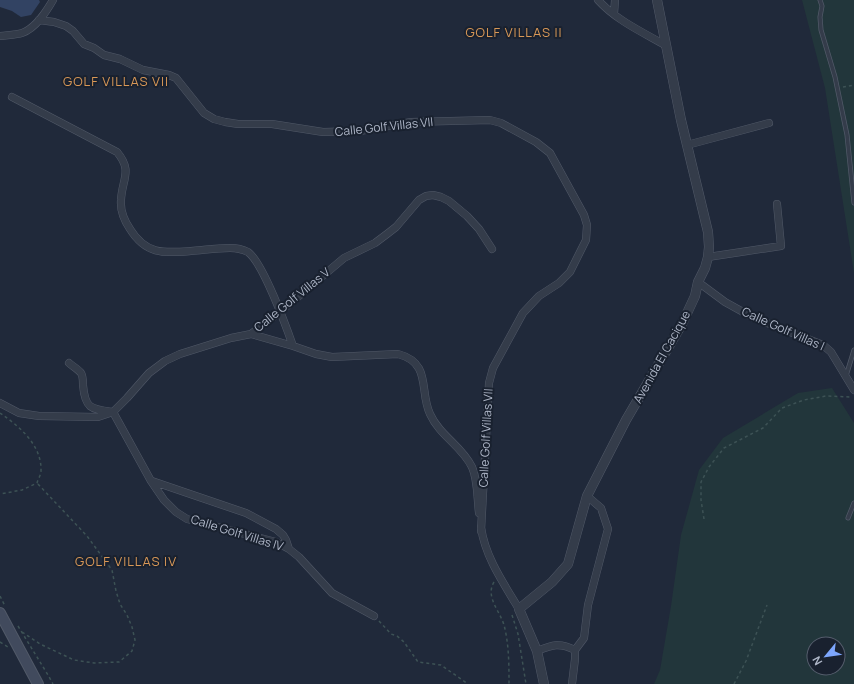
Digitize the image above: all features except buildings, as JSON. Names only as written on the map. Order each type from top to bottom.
[{"type":"main road","points":[[3,610],[38,684]]},
{"type":"street","points":[[0,36],[29,30],[47,10],[53,0]]},
{"type":"street","points":[[598,0],[614,14],[634,28],[665,45]]},
{"type":"street","points":[[614,14],[616,0]]},
{"type":"street","name":"Avenida El Cacique","points":[[515,612],[552,582],[568,564],[587,496],[626,420],[682,324],[695,296],[698,282],[705,268],[708,257],[708,232],[665,45],[657,0]]},
{"type":"street","name":"Calle Golf Villas VII","points":[[39,20],[54,22],[66,26],[73,31],[84,44],[94,48],[104,55],[120,59],[143,70],[176,78],[204,113],[214,119],[225,122],[238,124],[272,124],[323,132],[360,131],[411,122],[490,120],[500,123],[536,142],[550,153],[560,168],[568,187],[584,215],[587,224],[586,240],[570,272],[565,278],[539,296],[523,313],[494,368],[489,384],[481,531]]},
{"type":"street","points":[[12,98],[117,152],[123,159],[126,167],[121,200],[124,220],[133,234],[147,248],[167,253],[230,248],[248,252],[260,268],[294,346]]},
{"type":"street","points":[[687,145],[769,123]]},
{"type":"street","name":"Calle Golf Villas V","points":[[113,412],[149,373],[165,360],[230,338],[251,334],[280,312],[344,258],[375,243],[396,227],[419,200],[426,196],[433,195],[449,201],[479,229],[492,250]]},
{"type":"street","points":[[708,257],[781,246],[777,204]]},
{"type":"street","name":"Calle Golf Villas I","points":[[698,282],[725,302],[752,317],[823,345],[831,352],[854,390]]},
{"type":"street","points":[[251,334],[316,354],[332,357],[398,354],[413,360],[421,375],[430,416],[446,437],[462,451],[472,468],[481,531],[492,563],[500,576],[515,612],[537,652],[544,684]]},
{"type":"street","points":[[69,363],[80,371],[82,375],[85,399],[88,405],[93,409],[113,412]]},
{"type":"street","points":[[0,403],[20,413],[39,416],[98,417],[113,412]]},
{"type":"street","name":"Calle Golf Villas IV","points":[[113,412],[151,481],[164,500],[176,512],[187,518],[276,542],[289,549],[299,557],[332,593],[374,616]]},
{"type":"street","points":[[151,481],[246,513],[276,529],[283,535],[289,549]]},
{"type":"street","points":[[572,684],[575,650],[584,638],[588,605],[608,529],[601,508],[587,496]]},
{"type":"street","points":[[537,652],[550,646],[564,644],[575,650]]},
{"type":"lane","points":[[820,0],[822,6],[820,18],[821,30],[835,77],[848,135],[854,203]]},
{"type":"lane","points":[[845,376],[854,350]]},
{"type":"lane","points":[[848,518],[854,504]]},
{"type":"path","points":[[704,519],[701,500],[701,482],[709,467],[724,448],[763,428],[782,408],[804,400],[826,396],[854,397]]},
{"type":"path","points":[[0,413],[24,432],[37,450],[41,471],[37,483],[22,490],[0,494]]},
{"type":"path","points":[[22,632],[40,644],[74,660],[94,663],[119,662],[132,651],[135,640],[127,615],[120,604],[112,570],[87,536],[37,483]]},
{"type":"path","points":[[500,576],[494,581],[491,587],[491,597],[504,625],[509,660],[509,684]]},
{"type":"path","points":[[0,596],[3,610]]},
{"type":"path","points":[[734,684],[746,662],[767,605]]},
{"type":"path","points":[[515,612],[526,684]]},
{"type":"path","points":[[374,616],[391,634],[397,636],[404,642],[418,662],[441,665],[468,684]]},
{"type":"path","points":[[18,626],[53,684]]},
{"type":"green space","points":[[802,0],[854,0],[854,273],[825,88]]},
{"type":"green space","points":[[832,388],[854,423],[854,684],[654,684],[660,670],[681,535],[699,470],[723,438],[798,393]]},
{"type":"water","points":[[0,0],[39,0],[40,2],[31,15],[21,17],[12,11],[0,7]]},
{"type":"district","name":"GOLF VILLAS II","points":[[514,32]]},
{"type":"district","name":"GOLF VILLAS VII","points":[[116,81]]},
{"type":"district","name":"GOLF VILLAS IV","points":[[126,561]]}]
